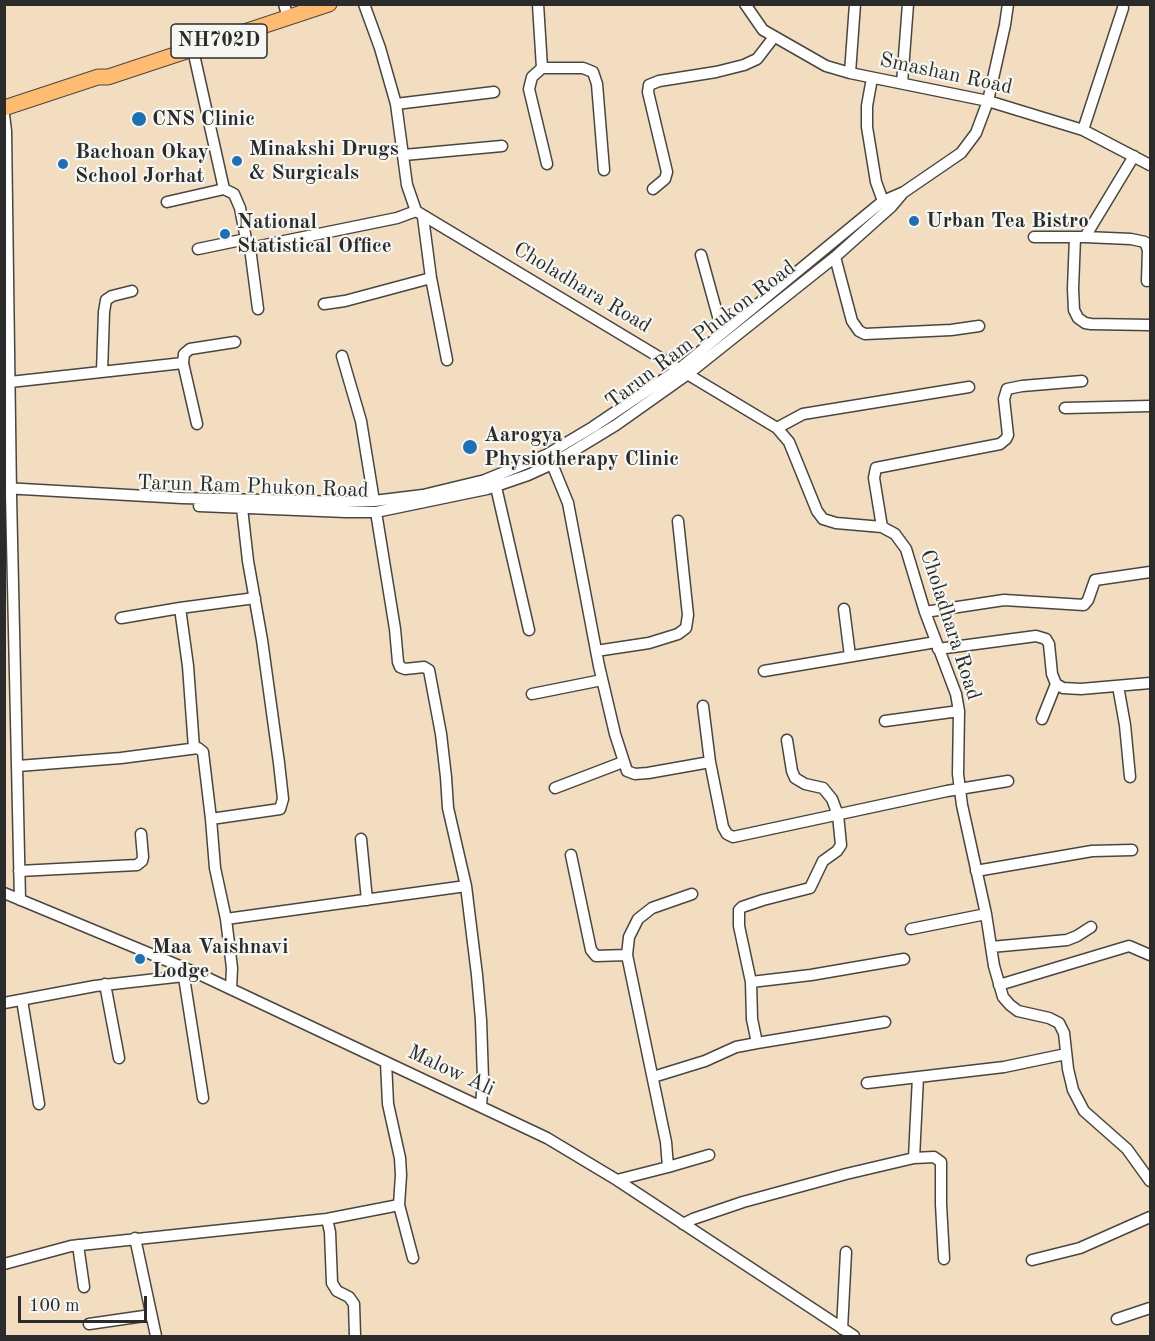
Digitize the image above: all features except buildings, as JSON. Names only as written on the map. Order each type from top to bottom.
[{"type":"highway","name":"NH702D","points":[[4,108],[98,77],[108,77],[193,50],[286,11],[329,4]]},
{"type":"highway","name":"NH702D","points":[[5,116],[101,85],[108,77]]},
{"type":"street","points":[[364,4],[380,48],[396,104],[407,185],[411,202],[420,214],[447,360]]},
{"type":"street","points":[[538,4],[542,68]]},
{"type":"street","name":"Smashan Road","points":[[746,4],[763,30],[826,66],[872,78],[988,101],[1083,130],[1150,165]]},
{"type":"street","points":[[850,73],[855,4]]},
{"type":"street","points":[[902,83],[908,4]]},
{"type":"street","name":"Tarun Ram Phukon Road","points":[[8,492],[346,502],[374,506],[498,477],[546,455],[683,372],[722,331],[883,201],[904,192],[961,153],[976,133],[988,101],[1008,4]]},
{"type":"street","points":[[1083,130],[1123,8]]},
{"type":"street","points":[[653,189],[665,179],[667,172],[648,93],[649,85],[659,81],[744,65],[757,59],[774,37]]},
{"type":"street","points":[[193,50],[224,189]]},
{"type":"street","points":[[547,164],[529,89],[532,77],[542,68],[583,68],[593,72],[597,84],[604,170]]},
{"type":"street","points":[[872,78],[867,106],[867,127],[876,182],[883,201]]},
{"type":"street","points":[[396,104],[494,92]]},
{"type":"street","points":[[5,116],[10,382],[9,620],[16,705],[20,900]]},
{"type":"street","points":[[404,155],[502,146]]},
{"type":"street","points":[[1134,156],[1080,237],[1073,289],[1074,310],[1078,318],[1085,323],[1150,325]]},
{"type":"street","points":[[167,202],[224,189],[234,194],[240,208],[248,243],[258,309]]},
{"type":"street","name":"Tarun Ram Phukon Road","points":[[8,492],[242,508],[374,506],[496,487],[552,464],[626,418],[683,372],[835,258],[891,207],[904,192]]},
{"type":"street","points":[[198,249],[248,243],[420,214]]},
{"type":"street","name":"Choladhara Road","points":[[420,214],[777,429],[789,442],[817,511],[823,519],[836,523],[882,527],[895,534],[906,549],[925,612],[956,694],[959,711],[960,789],[999,985],[1005,1001],[1014,1009],[1049,1018],[1059,1023],[1064,1033],[1073,1090],[1084,1111],[1127,1149],[1150,1179]]},
{"type":"street","points":[[1034,237],[1131,239],[1145,242],[1148,250],[1147,281]]},
{"type":"street","points":[[701,255],[722,331]]},
{"type":"street","points":[[835,258],[852,321],[859,331],[865,334],[951,330],[979,326]]},
{"type":"street","points":[[324,304],[345,301],[431,278]]},
{"type":"street","points":[[102,372],[106,300],[112,296],[132,291]]},
{"type":"street","points":[[197,424],[182,357],[185,351],[235,342]]},
{"type":"street","points":[[342,356],[362,421],[395,629],[398,662],[402,668],[426,667],[430,674],[444,756],[448,808],[465,886],[481,1020],[483,1079],[481,1106]]},
{"type":"street","points":[[10,382],[183,363]]},
{"type":"street","points":[[882,527],[874,478],[876,468],[1000,444],[1008,435],[1004,399],[1007,389],[1082,381]]},
{"type":"street","points":[[777,429],[803,414],[969,387]]},
{"type":"street","points":[[1065,408],[1150,406]]},
{"type":"street","points":[[552,464],[568,503],[602,680],[627,771],[635,774],[710,762]]},
{"type":"street","points":[[496,487],[530,630]]},
{"type":"street","points":[[211,819],[276,811],[280,809],[283,802],[271,702],[248,561],[242,508]]},
{"type":"street","points":[[596,651],[649,643],[678,634],[686,628],[688,615],[678,521]]},
{"type":"street","points":[[925,612],[1004,600],[1084,605],[1095,580],[1150,572]]},
{"type":"street","points":[[121,618],[255,598]]},
{"type":"street","points":[[180,608],[188,666],[194,748]]},
{"type":"street","points":[[844,609],[850,656]]},
{"type":"street","points":[[764,671],[850,656],[1036,636],[1046,639],[1052,674],[1056,684],[1063,688],[1081,690],[1150,683]]},
{"type":"street","points":[[532,694],[602,680]]},
{"type":"street","points":[[1042,719],[1056,684]]},
{"type":"street","points":[[1118,686],[1125,725],[1130,777]]},
{"type":"street","points":[[4,706],[16,705]]},
{"type":"street","points":[[703,706],[710,762],[723,827],[727,834],[733,837],[1008,781]]},
{"type":"street","points":[[885,721],[959,711]]},
{"type":"street","points":[[757,1043],[751,982],[739,927],[739,910],[742,907],[810,888],[823,861],[837,851],[841,845],[838,815],[832,799],[823,788],[805,784],[795,778],[787,740]]},
{"type":"street","points":[[18,766],[121,758],[194,748],[203,752],[215,868],[226,919],[232,968],[231,989]]},
{"type":"street","points":[[555,788],[623,762]]},
{"type":"street","points":[[19,871],[137,865],[142,861],[141,834]]},
{"type":"street","points":[[361,839],[367,900]]},
{"type":"street","points":[[976,871],[1092,852],[1132,850]]},
{"type":"street","points":[[571,855],[591,950],[596,956],[627,955]]},
{"type":"street","points":[[226,919],[465,886]]},
{"type":"street","name":"Malow Ali","points":[[4,893],[184,972],[231,989],[547,1138],[617,1180],[854,1336]]},
{"type":"street","points":[[668,1167],[666,1142],[627,955],[629,937],[638,919],[652,908],[692,894]]},
{"type":"street","points":[[911,929],[986,914]]},
{"type":"street","points":[[991,947],[1067,940],[1091,927]]},
{"type":"street","points":[[999,985],[1129,946],[1150,955]]},
{"type":"street","points":[[751,982],[811,975],[904,959]]},
{"type":"street","points":[[4,1003],[184,972],[202,1098]]},
{"type":"street","points":[[105,984],[120,1058]]},
{"type":"street","points":[[22,1000],[39,1104]]},
{"type":"street","points":[[653,1077],[705,1061],[735,1047],[885,1022]]},
{"type":"street","points":[[867,1083],[1004,1067],[1066,1054]]},
{"type":"street","points":[[386,1062],[388,1104],[400,1158],[399,1205],[413,1258]]},
{"type":"street","points":[[914,1158],[918,1077]]},
{"type":"street","points":[[617,1180],[709,1155]]},
{"type":"street","points":[[682,1224],[743,1202],[846,1174],[914,1158],[934,1157],[941,1162],[944,1259]]},
{"type":"street","points":[[4,1264],[78,1245],[327,1219],[399,1205]]},
{"type":"street","points":[[1032,1260],[1064,1254],[1150,1217]]},
{"type":"street","points":[[327,1219],[330,1232],[332,1283],[336,1291],[350,1297],[354,1304],[356,1336]]},
{"type":"street","points":[[135,1238],[156,1336]]},
{"type":"street","points":[[78,1245],[84,1287]]},
{"type":"street","points":[[842,1329],[846,1252]]},
{"type":"street","points":[[1117,1319],[1150,1308]]},
{"type":"street","points":[[89,1324],[151,1315]]},
{"type":"place","name":"CNS Clinic","points":[[139,119]]},
{"type":"place","name":"Minakshi Drugs & Surgicals","points":[[237,161]]},
{"type":"place","name":"Bachoan Okay School Jorhat","points":[[63,164]]},
{"type":"place","name":"Urban Tea Bistro","points":[[914,221]]},
{"type":"place","name":"National Statistical Office","points":[[225,234]]},
{"type":"place","name":"Aarogya Physiotherapy Clinic","points":[[470,447]]},
{"type":"place","name":"Maa Vaishnavi Lodge","points":[[140,959]]}]
